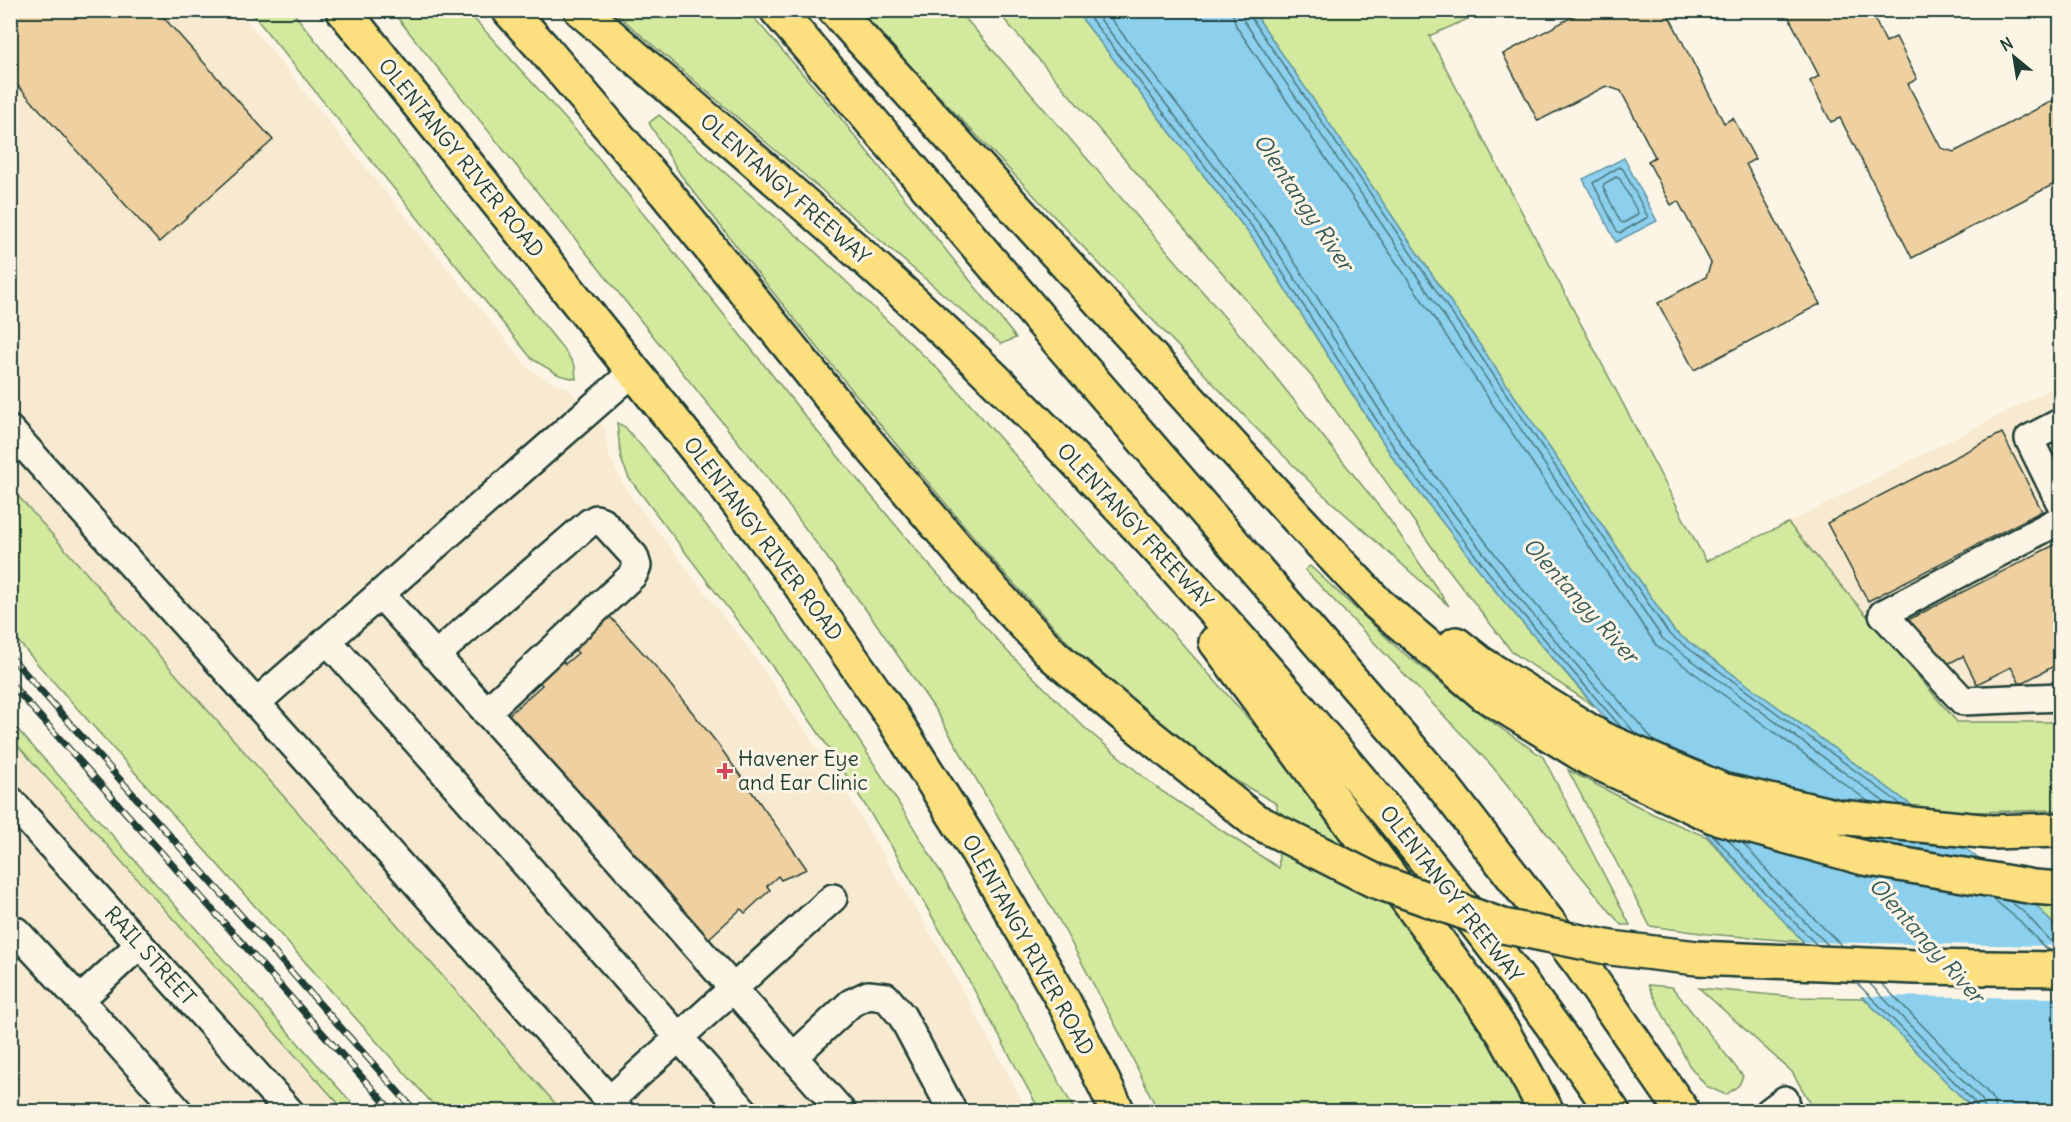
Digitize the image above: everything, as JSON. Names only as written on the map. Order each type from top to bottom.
[{"type":"main road","name":"OLENTANGY RIVER ROAD","points":[[343,10],[713,470],[800,583],[891,715],[978,853],[1058,992],[1118,1112]]},
{"type":"main road","points":[[509,10],[666,193],[861,435],[994,592],[1054,656],[1254,820],[1373,880],[1503,926],[1611,948],[1697,958],[1916,967],[2061,969]]},
{"type":"main road","name":"OLENTANGY FREEWAY","points":[[581,10],[828,225],[978,363],[1097,482],[1241,641],[1398,823],[1522,986],[1613,1112]]},
{"type":"main road","points":[[777,10],[1049,330],[1443,786],[1582,966],[1683,1112]]},
{"type":"main road","points":[[835,10],[1378,604],[1495,703],[1590,759],[1713,816],[1864,858],[2034,887],[2061,889]]},
{"type":"main road","points":[[1097,482],[1472,987],[1504,1034],[1547,1112]]},
{"type":"main road","points":[[1299,520],[1466,653],[1602,739],[1722,790],[1839,817],[1991,832],[2061,830]]},
{"type":"street","points":[[256,703],[633,372]]},
{"type":"street","points":[[2061,423],[2029,439],[2061,502]]},
{"type":"street","points":[[10,429],[615,1106],[679,1036],[833,898]]},
{"type":"street","points":[[435,656],[596,519],[602,521],[634,556],[637,566],[633,575],[486,712]]},
{"type":"street","points":[[2061,520],[1882,614],[1963,700],[2061,697]]},
{"type":"street","points":[[380,594],[842,1112]]},
{"type":"street","points":[[327,640],[745,1112]]},
{"type":"street","name":"RAIL STREET","points":[[12,806],[290,1112]]},
{"type":"street","points":[[10,928],[16,931],[80,1000],[179,1112]]},
{"type":"street","points":[[80,1000],[139,945]]},
{"type":"street","points":[[793,1057],[852,1003],[868,995],[886,997],[902,1016],[953,1112]]},
{"type":"shaded area","points":[[10,11],[239,11],[527,366],[540,376],[569,389],[605,429],[609,456],[626,490],[752,653],[836,776],[945,958],[1028,1111],[562,1111],[11,488]]},
{"type":"shaded area","points":[[2060,384],[2060,722],[1957,722],[1788,523]]},
{"type":"shaded area","points":[[10,738],[297,1058],[345,1111],[11,1111]]},
{"type":"green space","points":[[250,11],[292,11],[565,351],[575,366],[576,379],[559,375],[532,359]]},
{"type":"green space","points":[[392,11],[467,11],[581,136],[817,431],[924,559],[1008,652],[1086,729],[1157,788],[1279,868],[1277,804],[1219,771],[1150,720],[1077,652],[1004,573],[755,270],[680,174],[649,123],[659,115],[810,247],[944,375],[1285,760],[1447,970],[1527,1111],[1158,1111],[1127,1047],[1059,920],[936,711],[875,622],[776,489]]},
{"type":"green space","points":[[613,11],[748,11],[835,111],[1016,338],[1001,344]]},
{"type":"green space","points":[[858,11],[959,11],[1261,359],[1389,519],[1449,606],[1319,491],[1252,424]]},
{"type":"green space","points":[[997,11],[1076,11],[1254,240],[1395,461],[1501,598],[1594,706],[1512,652],[1439,557],[1312,377]]},
{"type":"green space","points":[[1253,11],[1474,11],[1477,15],[1429,36],[1706,561],[1788,523],[1957,722],[2060,722],[2060,810],[1973,812],[1914,807],[1674,631]]},
{"type":"green space","points":[[617,423],[625,427],[691,506],[754,588],[813,671],[870,757],[923,844],[1026,1021],[1075,1111],[1040,1111],[967,977],[893,849],[832,753],[784,682],[629,478],[621,459]]},
{"type":"green space","points":[[10,488],[562,1111],[439,1111],[41,668],[11,633]]},
{"type":"green space","points":[[1310,566],[1401,651],[1486,718],[1543,757],[1630,925],[1621,925],[1491,765],[1305,570]]},
{"type":"green space","points":[[10,721],[359,1111],[345,1111],[11,738]]},
{"type":"green space","points":[[1568,770],[1653,814],[1707,837],[1804,942],[1708,934],[1650,926]]},
{"type":"green space","points":[[2036,905],[2060,907],[2060,932]]},
{"type":"green space","points":[[1648,985],[1672,987],[1743,1076],[1739,1085],[1726,1095],[1706,1086],[1689,1065]]},
{"type":"green space","points":[[1699,988],[1794,997],[1864,998],[1975,1111],[1815,1111],[1792,1072]]},
{"type":"water","name":"Olentangy River","points":[[1076,11],[1253,11],[1674,631],[1914,807],[2036,905],[2060,932],[2060,1111],[1975,1111],[1760,896],[1501,598],[1395,461],[1254,240]]},
{"type":"water","points":[[1624,158],[1657,221],[1616,242],[1583,179]]},
{"type":"pier","points":[[1800,942],[2060,946],[2060,998],[1858,996]]},
{"type":"building","points":[[10,10],[157,10],[273,140],[159,242],[10,77]]},
{"type":"building","points":[[1585,10],[1666,10],[1724,123],[1733,118],[1755,159],[1746,164],[1820,304],[1694,370],[1658,303],[1706,277],[1711,263],[1678,201],[1671,205],[1648,161],[1655,157],[1621,91],[1606,86],[1538,121],[1503,54]]},
{"type":"building","points":[[1785,10],[1870,10],[1886,42],[1896,37],[1917,79],[1908,84],[1941,148],[1954,152],[2060,97],[2060,181],[1912,258],[1840,118],[1831,122],[1810,81],[1819,76]]},
{"type":"building","points":[[2002,433],[2042,511],[1868,601],[1827,523]]},
{"type":"building","points":[[2060,542],[2060,663],[2020,684],[2011,667],[1977,684],[1963,656],[1938,669],[1906,621]]},
{"type":"building","points":[[602,608],[656,667],[717,743],[807,869],[781,880],[778,876],[767,886],[770,890],[745,913],[741,909],[705,942],[504,719],[542,685],[539,682],[562,660],[565,664],[578,653],[575,650]]},
{"type":"railway","points":[[10,656],[416,1112]]},
{"type":"railway","points":[[10,683],[393,1112]]},
{"type":"place","name":"Havener Eye and Ear Clinic","points":[[725,771]]}]
